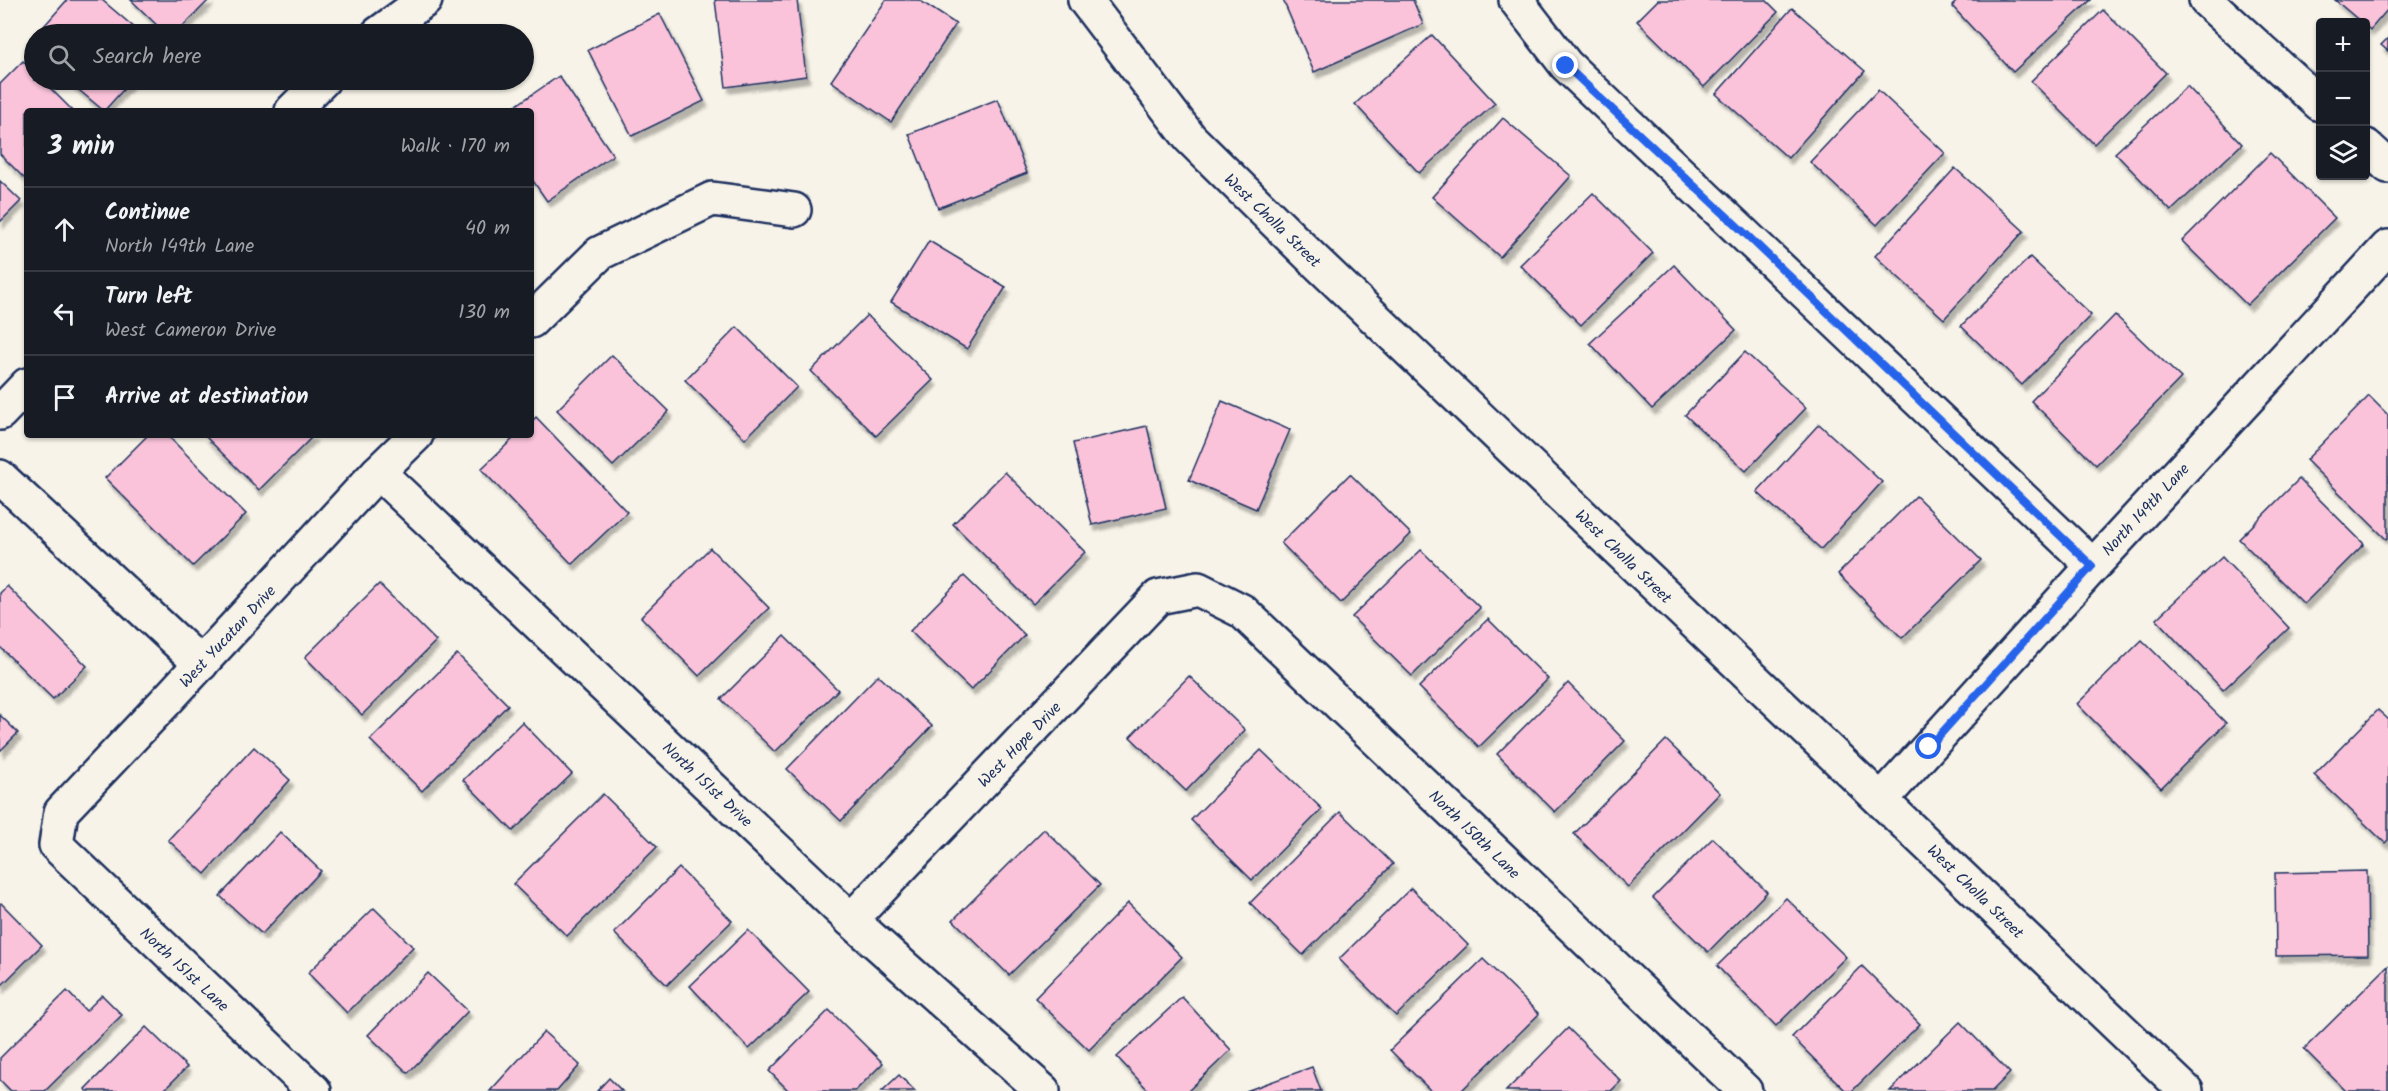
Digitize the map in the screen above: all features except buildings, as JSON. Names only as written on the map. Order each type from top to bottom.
[{"type":"street","points":[[392,24],[425,0]]},
{"type":"street","name":"West Cholla Street","points":[[1085,0],[1190,138],[1312,258],[2186,1091]]},
{"type":"street","points":[[1516,0],[1566,66],[1751,239],[2092,566]]},
{"type":"street","points":[[2206,0],[2316,100]]},
{"type":"street","points":[[295,108],[313,90]]},
{"type":"street","points":[[2370,150],[2388,166]]},
{"type":"street","points":[[534,318],[600,253],[712,199],[794,210]]},
{"type":"street","name":"North 149th Lane","points":[[1881,800],[2092,566],[2388,247]]},
{"type":"street","points":[[0,413],[24,388]]},
{"type":"street","name":"West Yucatan Drive","points":[[56,845],[61,812],[378,472],[413,438]]},
{"type":"street","name":"North 151st Drive","points":[[378,472],[851,920],[1043,1091]]},
{"type":"street","points":[[0,477],[201,664]]},
{"type":"street","name":"West Hope Drive","points":[[851,920],[1158,597],[1198,589]]},
{"type":"street","name":"North 150th Lane","points":[[1198,589],[1242,611],[1745,1091]]},
{"type":"street","name":"North 151st Lane","points":[[56,845],[314,1091]]},
{"type":"route","points":[[1566,66],[1751,239],[2092,566],[1929,747]]}]
